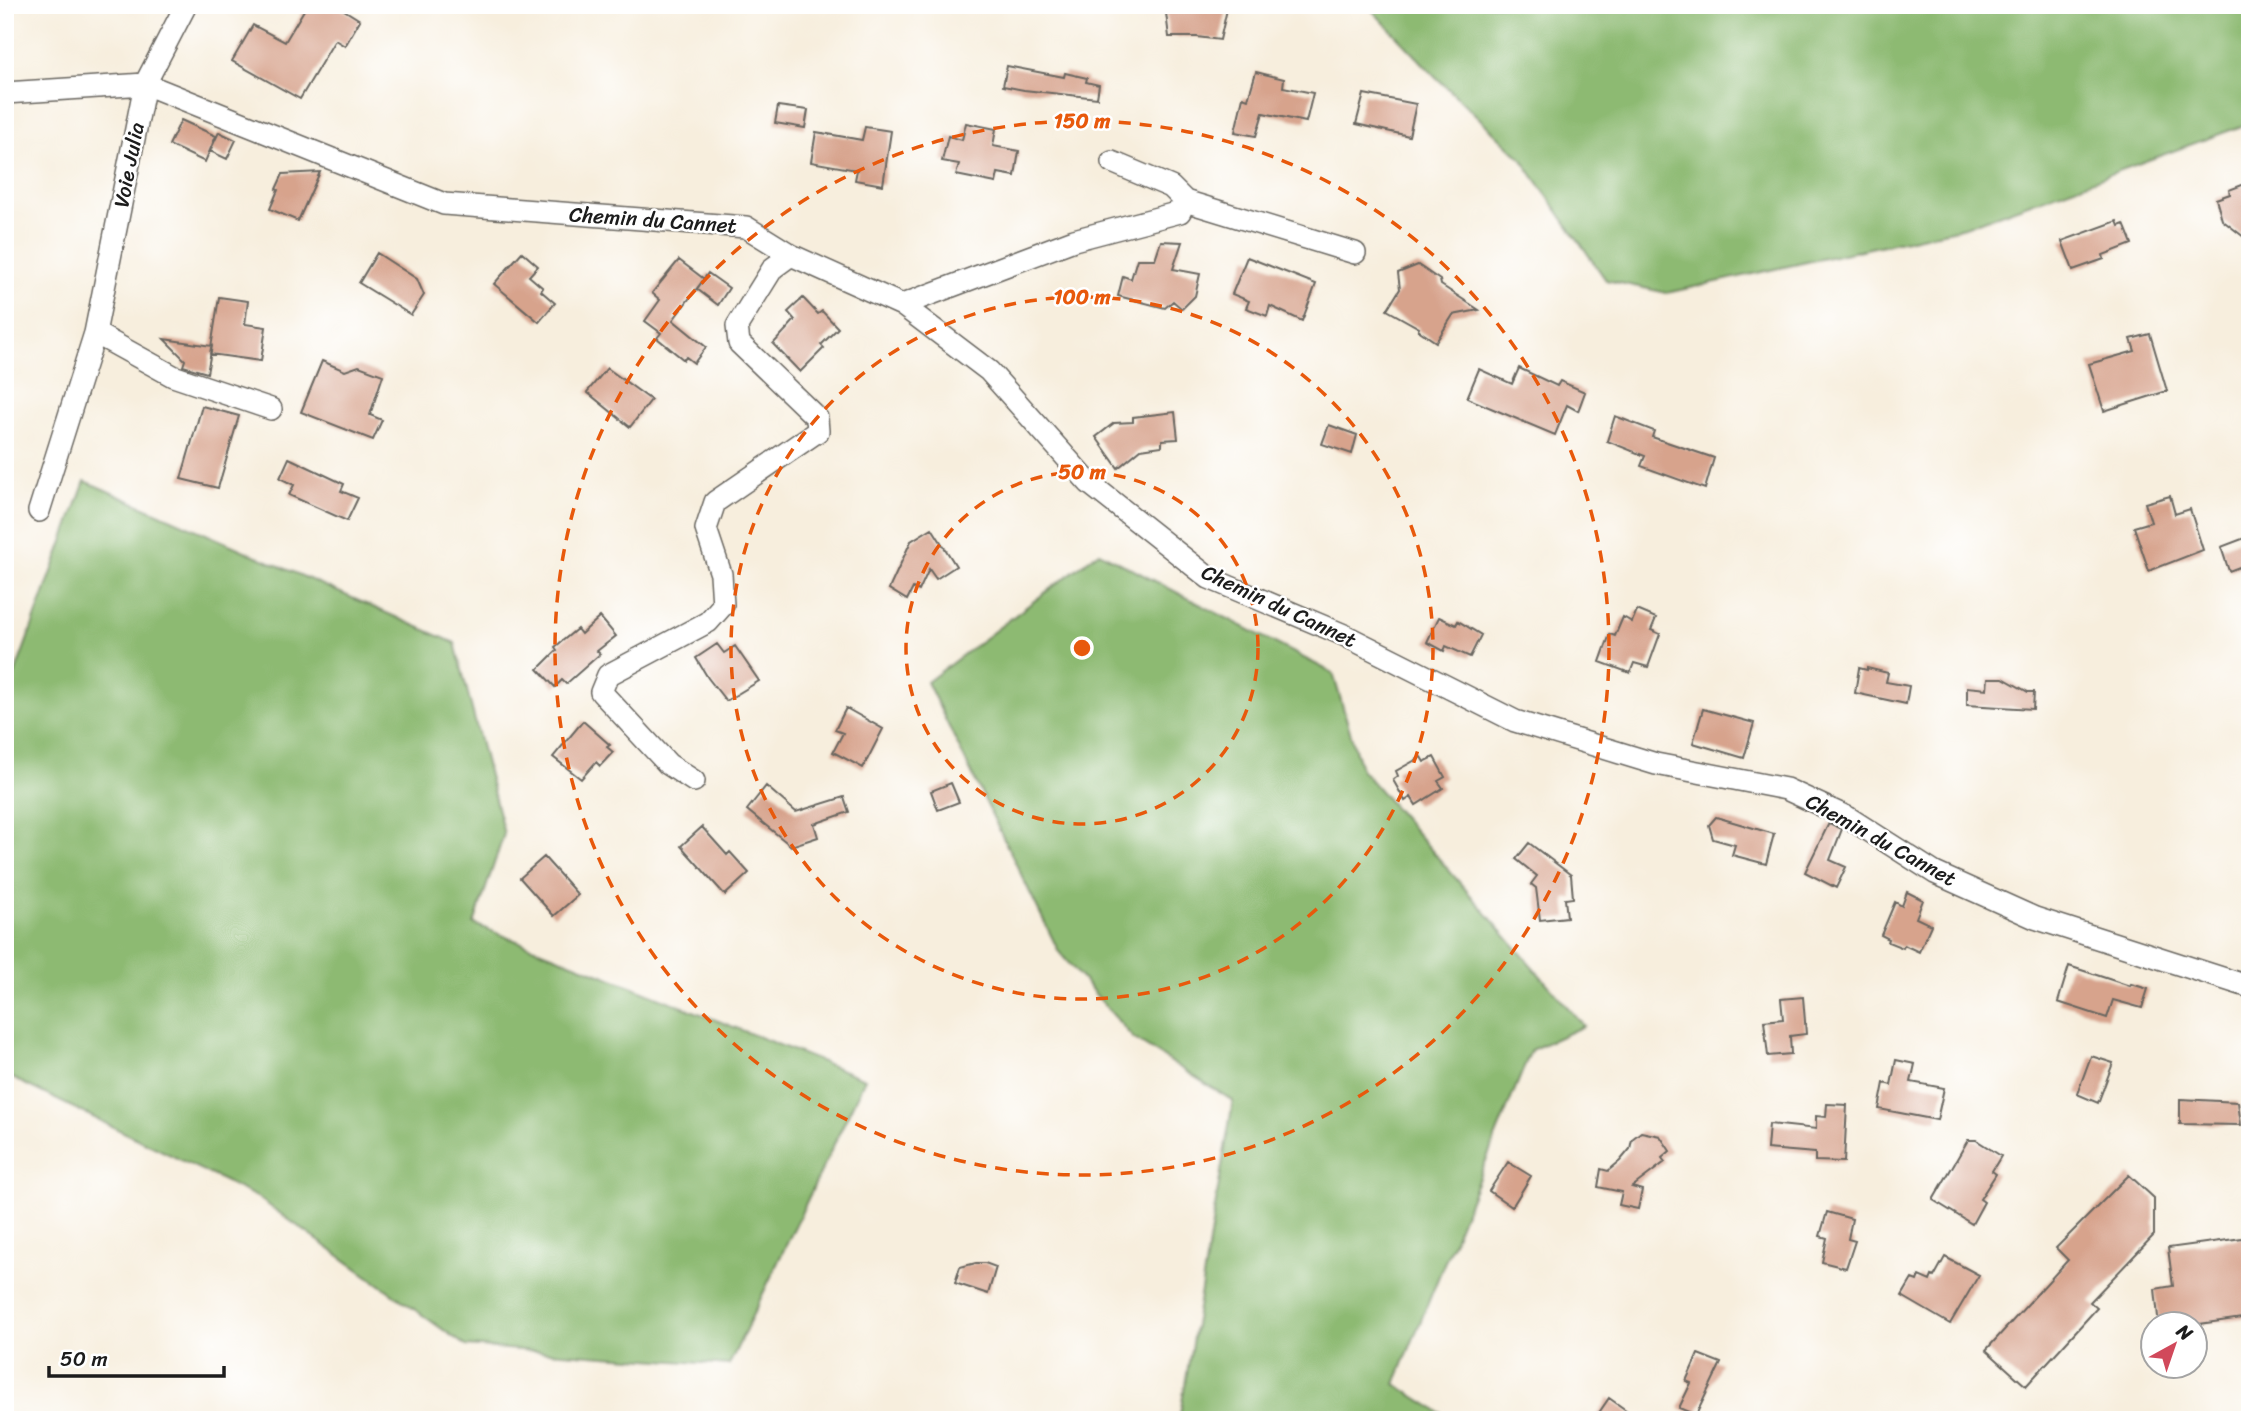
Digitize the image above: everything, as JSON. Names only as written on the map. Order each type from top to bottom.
[{"type":"street","name":"Voie Julia","points":[[39,511],[95,333],[145,84],[186,5]]},
{"type":"street","name":"Chemin du Cannet","points":[[5,93],[145,84],[444,204],[746,227],[791,255],[902,305],[989,371],[1089,483],[1209,579],[1345,635],[1515,721],[1656,764],[1786,789],[1849,818],[1935,873],[2035,918],[2250,987]]},
{"type":"street","points":[[1111,162],[1171,187],[1185,201],[1355,253]]},
{"type":"street","points":[[902,305],[1074,240],[1180,212],[1185,201]]},
{"type":"street","points":[[694,781],[668,764],[601,692],[608,675],[708,622],[723,605],[721,574],[706,529],[715,502],[818,431],[817,418],[739,343],[737,326],[773,268],[791,255]]},
{"type":"street","points":[[95,333],[173,376],[271,409]]},
{"type":"green space","points":[[1367,5],[2250,5],[2250,123],[1965,227],[1667,293],[1606,280],[1520,157],[1436,77]]},
{"type":"green space","points":[[85,481],[455,643],[504,834],[474,924],[865,1079],[729,1365],[466,1346],[257,1197],[10,1077],[5,1072],[5,701]]},
{"type":"green space","points":[[1099,552],[1333,673],[1361,769],[1584,1026],[1531,1050],[1395,1384],[1452,1420],[1179,1420],[1233,1101],[1133,1038],[1059,952],[927,682]]},
{"type":"building","points":[[307,5],[336,5],[360,20],[345,46],[335,40],[300,99],[232,61],[253,25],[285,42]]},
{"type":"building","points":[[1165,5],[1228,5],[1220,40],[1169,37]]},
{"type":"building","points":[[1007,66],[1064,77],[1065,73],[1087,78],[1086,82],[1099,85],[1097,98],[1003,86]]},
{"type":"building","points":[[1256,72],[1284,79],[1283,87],[1313,93],[1306,122],[1263,113],[1256,136],[1235,132],[1243,97],[1248,99]]},
{"type":"building","points":[[1364,94],[1416,104],[1409,136],[1356,124]]},
{"type":"building","points":[[778,106],[808,110],[805,128],[775,123]]},
{"type":"building","points":[[181,120],[216,136],[205,162],[169,145]]},
{"type":"building","points":[[966,123],[996,129],[993,146],[1019,151],[1015,176],[998,173],[996,183],[956,175],[959,164],[942,161],[948,136],[962,140]]},
{"type":"building","points":[[865,127],[891,131],[883,185],[855,180],[857,170],[811,162],[816,132],[862,140]]},
{"type":"building","points":[[219,132],[236,140],[227,159],[210,151]]},
{"type":"building","points":[[320,172],[298,221],[270,209],[283,174]]},
{"type":"building","points":[[2250,182],[2249,241],[2222,220],[2216,199],[2230,194],[2229,190]]},
{"type":"building","points":[[2117,221],[2119,226],[2124,224],[2132,244],[2103,255],[2104,259],[2073,270],[2062,241]]},
{"type":"building","points":[[1161,241],[1182,242],[1173,269],[1200,274],[1195,296],[1182,309],[1173,301],[1165,308],[1118,296],[1123,276],[1131,279],[1137,259],[1155,259]]},
{"type":"building","points":[[522,252],[538,266],[529,276],[555,303],[539,322],[494,284]]},
{"type":"building","points":[[377,253],[417,279],[424,295],[411,315],[359,283]]},
{"type":"building","points":[[1247,257],[1316,284],[1302,321],[1270,306],[1267,316],[1246,308],[1249,301],[1232,294]]},
{"type":"building","points":[[679,260],[704,279],[673,320],[706,347],[694,363],[686,357],[684,360],[657,338],[661,333],[645,321],[660,300],[652,293]]},
{"type":"building","points":[[1418,265],[1440,280],[1441,285],[1479,310],[1453,315],[1436,342],[1418,330],[1419,328],[1387,310],[1400,289],[1398,273]]},
{"type":"building","points":[[708,273],[729,288],[718,305],[697,289]]},
{"type":"building","points":[[219,297],[248,301],[245,324],[266,327],[261,361],[210,354]]},
{"type":"building","points":[[803,298],[818,314],[822,311],[838,328],[821,345],[824,348],[800,372],[773,344],[795,320],[788,312]]},
{"type":"building","points":[[2150,334],[2167,391],[2104,411],[2089,364],[2135,351],[2131,339]]},
{"type":"building","points":[[164,339],[212,346],[207,373],[183,366],[185,360]]},
{"type":"building","points":[[322,361],[345,371],[359,366],[383,375],[370,415],[382,420],[373,440],[301,412]]},
{"type":"building","points":[[607,368],[651,400],[630,427],[587,392]]},
{"type":"building","points":[[1519,368],[1557,386],[1560,381],[1585,392],[1578,411],[1567,405],[1555,435],[1467,398],[1479,369],[1512,384]]},
{"type":"building","points":[[202,406],[239,416],[218,488],[181,479]]},
{"type":"building","points":[[1175,412],[1178,439],[1162,440],[1162,446],[1141,449],[1118,468],[1096,437],[1114,423],[1133,422],[1133,417]]},
{"type":"building","points":[[1615,416],[1654,431],[1652,437],[1714,458],[1705,489],[1641,466],[1645,456],[1607,441]]},
{"type":"building","points":[[1329,425],[1357,435],[1352,454],[1322,444]]},
{"type":"building","points":[[289,458],[344,484],[341,491],[358,498],[347,521],[289,495],[294,485],[280,478]]},
{"type":"building","points":[[2170,496],[2175,514],[2190,509],[2203,550],[2149,571],[2134,527],[2151,522],[2145,503]]},
{"type":"building","points":[[932,528],[956,566],[936,579],[929,569],[919,591],[913,588],[907,600],[889,589],[911,541]]},
{"type":"building","points":[[2250,536],[2250,563],[2229,571],[2221,547]]},
{"type":"building","points":[[1637,610],[1656,618],[1651,630],[1660,634],[1648,667],[1634,663],[1630,673],[1600,662],[1610,634],[1615,636],[1623,617],[1632,622]]},
{"type":"building","points":[[600,617],[616,636],[597,651],[600,654],[566,684],[562,680],[555,687],[538,669],[557,650],[555,647],[577,629],[581,634]]},
{"type":"building","points":[[1439,617],[1456,625],[1458,621],[1481,635],[1470,657],[1446,646],[1444,651],[1427,642]]},
{"type":"building","points":[[717,644],[724,653],[735,646],[759,681],[726,701],[696,658]]},
{"type":"building","points":[[1859,668],[1888,673],[1886,682],[1909,686],[1906,704],[1855,693]]},
{"type":"building","points":[[1988,678],[2003,678],[2028,692],[2034,692],[2033,709],[1967,705],[1967,687],[1987,689]]},
{"type":"building","points":[[846,708],[883,729],[863,768],[833,752],[843,733],[835,730]]},
{"type":"building","points":[[1703,709],[1754,723],[1744,758],[1693,743]]},
{"type":"building","points":[[583,721],[610,745],[607,747],[613,752],[600,766],[596,762],[581,779],[553,757]]},
{"type":"building","points":[[1421,757],[1424,762],[1434,757],[1445,777],[1438,781],[1443,788],[1416,805],[1411,797],[1405,801],[1393,780],[1398,776],[1396,771]]},
{"type":"building","points":[[951,783],[959,802],[938,810],[931,791]]},
{"type":"building","points":[[766,786],[796,812],[844,797],[849,812],[814,824],[818,837],[791,846],[747,810]]},
{"type":"building","points":[[1716,817],[1774,834],[1766,864],[1732,855],[1735,845],[1713,839],[1709,825]]},
{"type":"building","points":[[1829,823],[1842,829],[1830,860],[1846,867],[1836,888],[1805,872]]},
{"type":"building","points":[[702,827],[727,855],[730,852],[749,873],[725,895],[681,846]]},
{"type":"building","points":[[1529,843],[1571,875],[1573,898],[1565,899],[1567,917],[1540,920],[1536,888],[1531,884],[1537,876],[1516,859]]},
{"type":"building","points":[[544,857],[578,895],[554,916],[520,878]]},
{"type":"building","points":[[1907,892],[1923,900],[1916,918],[1931,925],[1919,952],[1888,942],[1889,939],[1881,935],[1895,902],[1902,906]]},
{"type":"building","points":[[2069,966],[2130,986],[2131,984],[2148,989],[2142,1008],[2113,1000],[2107,1018],[2058,1002]]},
{"type":"building","points":[[1803,997],[1806,1034],[1790,1036],[1791,1054],[1768,1056],[1764,1021],[1783,1019],[1781,999]]},
{"type":"building","points":[[2091,1056],[2113,1063],[2098,1103],[2077,1094]]},
{"type":"building","points":[[1896,1060],[1915,1064],[1911,1082],[1944,1088],[1937,1120],[1879,1109],[1884,1083],[1891,1085]]},
{"type":"building","points":[[2180,1099],[2238,1102],[2241,1125],[2180,1124]]},
{"type":"building","points":[[1827,1104],[1847,1105],[1844,1162],[1815,1161],[1815,1153],[1767,1149],[1769,1124],[1816,1129],[1816,1116],[1826,1117]]},
{"type":"building","points":[[1641,1132],[1660,1136],[1670,1151],[1662,1158],[1665,1162],[1632,1187],[1642,1190],[1638,1209],[1619,1205],[1622,1192],[1598,1187],[1601,1169],[1608,1171],[1620,1161],[1630,1149],[1632,1139]]},
{"type":"building","points":[[1968,1140],[1976,1140],[2001,1156],[1992,1171],[1996,1174],[1980,1199],[1984,1202],[1972,1224],[1933,1200]]},
{"type":"building","points":[[1508,1162],[1531,1176],[1512,1207],[1489,1191]]},
{"type":"building","points":[[2129,1175],[2154,1198],[2154,1235],[2090,1302],[2097,1308],[2026,1386],[1986,1350],[2068,1260],[2056,1248]]},
{"type":"building","points":[[1827,1212],[1852,1219],[1848,1239],[1855,1241],[1846,1268],[1822,1262],[1827,1238],[1820,1236]]},
{"type":"building","points":[[2250,1237],[2250,1317],[2210,1322],[2210,1310],[2157,1310],[2155,1289],[2173,1286],[2168,1248]]},
{"type":"building","points":[[1945,1257],[1979,1275],[1950,1324],[1902,1296],[1912,1279],[1917,1281],[1919,1276],[1930,1281]]},
{"type":"building","points":[[976,1263],[996,1267],[988,1294],[955,1283],[960,1267]]},
{"type":"building","points":[[1698,1354],[1721,1363],[1696,1415],[1679,1408],[1691,1383],[1686,1381]]},
{"type":"building","points":[[1609,1398],[1640,1420],[1594,1420]]}]
